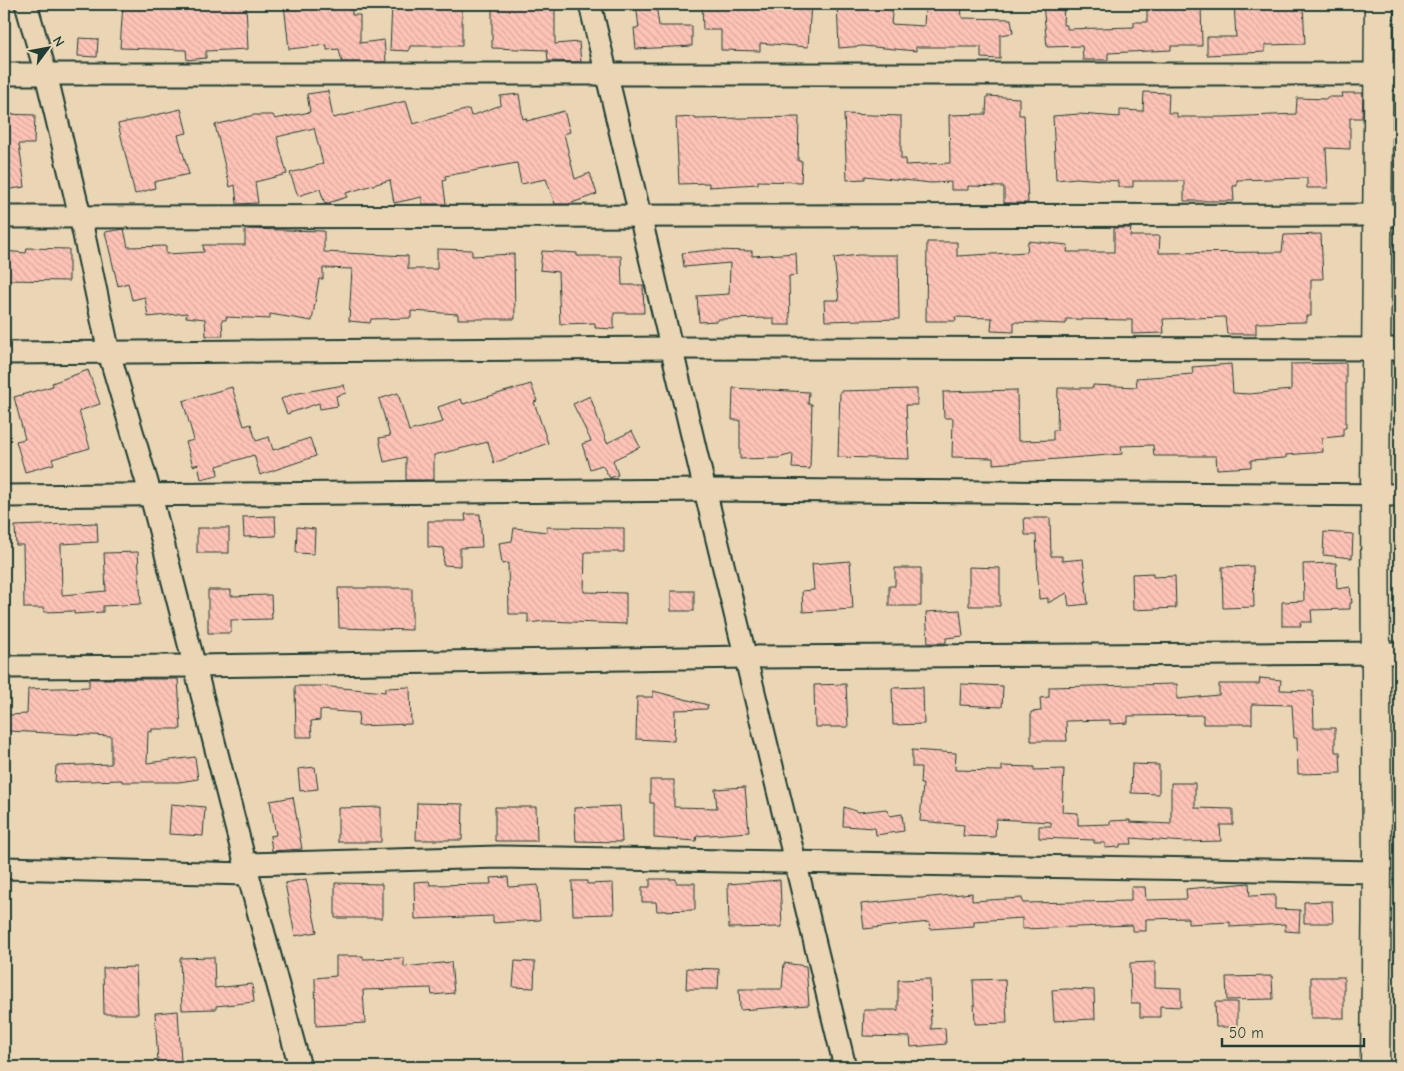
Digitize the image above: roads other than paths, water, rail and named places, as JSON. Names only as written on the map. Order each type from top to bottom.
[{"type":"street","points":[[26,4],[46,74],[80,216],[109,353],[151,496],[196,666],[246,869],[300,1067]]},
{"type":"street","points":[[590,4],[705,490],[797,862],[845,1067]]},
{"type":"street","points":[[1375,1067],[1377,872],[1388,653],[1389,74],[1379,4]]},
{"type":"street","points":[[4,74],[1389,74]]},
{"type":"street","points":[[4,217],[1389,215]]},
{"type":"street","points":[[4,353],[672,348],[1388,349]]},
{"type":"street","points":[[4,496],[705,490],[1388,495]]},
{"type":"street","points":[[4,667],[196,666],[746,657],[1388,653]]},
{"type":"street","points":[[4,868],[246,869],[499,857],[1377,872]]}]
